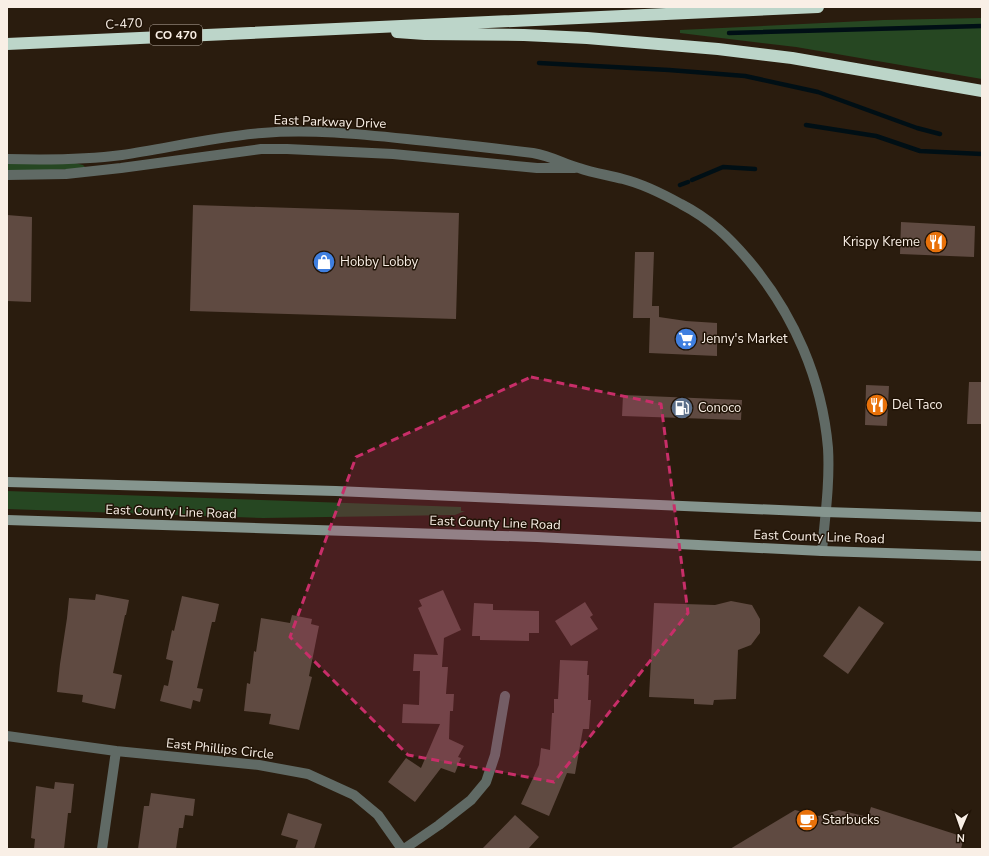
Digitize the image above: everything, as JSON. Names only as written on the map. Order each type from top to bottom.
[{"type":"highway","name":"C-470","points":[[7,44],[346,27],[818,7]]},
{"type":"highway","points":[[346,27],[424,34],[524,35],[697,46],[792,58],[982,91]]},
{"type":"highway","points":[[961,87],[982,100]]},
{"type":"main road","name":"East County Line Road","points":[[7,482],[329,491],[825,512],[982,517]]},
{"type":"main road","name":"East County Line Road","points":[[7,520],[529,537],[982,556]]},
{"type":"street","name":"East Parkway Drive","points":[[7,159],[69,159],[120,155],[224,138],[262,133],[298,131],[384,137],[533,153],[556,159],[579,168],[624,179],[660,193],[682,204],[714,224],[736,245],[766,281],[785,311],[800,341],[817,387],[824,416],[828,450],[822,550]]},
{"type":"street","name":"East Parkway Drive","points":[[7,176],[66,174],[261,149],[393,154],[537,168],[579,168]]},
{"type":"street","points":[[403,849],[471,800],[486,782],[496,755],[505,696]]},
{"type":"street","name":"East Phillips Circle","points":[[7,736],[116,751],[259,765],[308,774],[354,795],[378,815],[403,849]]},
{"type":"street","points":[[102,849],[116,751]]},
{"type":"highlighted area","points":[[531,377],[661,404],[688,613],[554,782],[408,755],[290,637],[356,457]]},
{"type":"green space","points":[[982,18],[982,79],[796,47],[680,33],[680,30],[884,20]]},
{"type":"green space","points":[[7,162],[71,162],[83,165],[85,167],[84,169],[7,171]]},
{"type":"green space","points":[[7,491],[461,507],[461,511],[465,511],[455,515],[263,518],[7,509]]},
{"type":"building","name":"Hobby Lobby","points":[[193,205],[459,213],[456,319],[190,311]]},
{"type":"building","points":[[7,215],[32,217],[31,302],[7,301]]},
{"type":"building","points":[[901,222],[975,226],[974,257],[900,254]]},
{"type":"building","points":[[635,252],[654,252],[652,306],[659,306],[659,317],[686,321],[717,323],[717,356],[649,353],[650,318],[633,318]]},
{"type":"building","points":[[969,382],[982,382],[982,424],[967,424]]},
{"type":"building","name":"Del Taco","points":[[866,385],[889,386],[887,426],[865,425]]},
{"type":"building","name":"Conoco","points":[[623,395],[742,400],[741,420],[622,416]]},
{"type":"building","points":[[443,590],[461,630],[444,638],[442,667],[448,667],[446,694],[454,694],[453,711],[450,711],[449,739],[464,746],[458,757],[461,758],[455,773],[441,768],[415,802],[388,782],[406,758],[421,768],[440,724],[402,723],[403,704],[419,705],[420,671],[413,671],[414,654],[438,655],[418,608],[422,606],[419,600]]},
{"type":"building","points":[[96,594],[129,600],[113,673],[122,675],[115,709],[82,702],[83,695],[57,692],[69,598],[95,600]]},
{"type":"building","points":[[182,596],[219,604],[215,622],[212,622],[197,688],[203,689],[200,702],[193,700],[191,709],[160,701],[164,685],[168,686],[173,661],[166,659],[172,630],[174,631]]},
{"type":"building","points":[[731,601],[752,605],[760,619],[760,633],[751,645],[738,650],[736,699],[714,700],[713,705],[694,704],[694,699],[649,697],[654,603],[715,605]]},
{"type":"building","points":[[585,602],[593,615],[590,617],[598,629],[571,646],[555,621]]},
{"type":"building","points":[[474,603],[493,604],[493,610],[539,611],[539,633],[529,633],[529,641],[480,640],[480,636],[472,636]]},
{"type":"building","points":[[859,606],[884,623],[848,674],[823,656]]},
{"type":"building","points":[[292,615],[312,619],[311,624],[319,626],[309,676],[312,677],[299,730],[269,724],[271,714],[244,711],[247,683],[250,684],[254,651],[256,652],[261,618],[290,623]]},
{"type":"building","points":[[560,660],[588,661],[588,700],[591,700],[589,729],[583,729],[575,774],[567,773],[549,816],[521,804],[539,765],[541,748],[550,750],[554,699],[558,699]]},
{"type":"building","points":[[55,782],[74,784],[71,813],[68,813],[64,849],[34,849],[35,839],[31,838],[36,786],[54,789]]},
{"type":"building","points":[[151,793],[195,799],[193,816],[185,815],[183,828],[179,828],[176,849],[138,849],[144,806],[149,806]]},
{"type":"building","points":[[871,807],[964,837],[961,849],[730,849],[795,810],[819,816],[839,810],[868,817]]},
{"type":"building","points":[[288,813],[322,824],[314,849],[295,849],[298,840],[281,835]]},
{"type":"building","points":[[515,815],[539,837],[528,849],[482,849]]},
{"type":"waterway","points":[[729,33],[982,26]]},
{"type":"waterway","points":[[539,63],[669,70],[745,76],[818,92],[917,128],[940,134]]},
{"type":"waterway","points":[[806,125],[876,136],[920,151],[982,154]]},
{"type":"waterway","points":[[692,180],[723,167],[755,169]]},
{"type":"waterway","points":[[680,185],[688,182]]},
{"type":"place","name":"Krispy Kreme","points":[[936,242]]},
{"type":"place","name":"Hobby Lobby","points":[[324,262]]},
{"type":"place","name":"Jenny's Market","points":[[686,339]]},
{"type":"place","name":"Del Taco","points":[[877,405]]},
{"type":"place","name":"Conoco","points":[[682,408]]},
{"type":"place","name":"Starbucks","points":[[807,820]]}]
